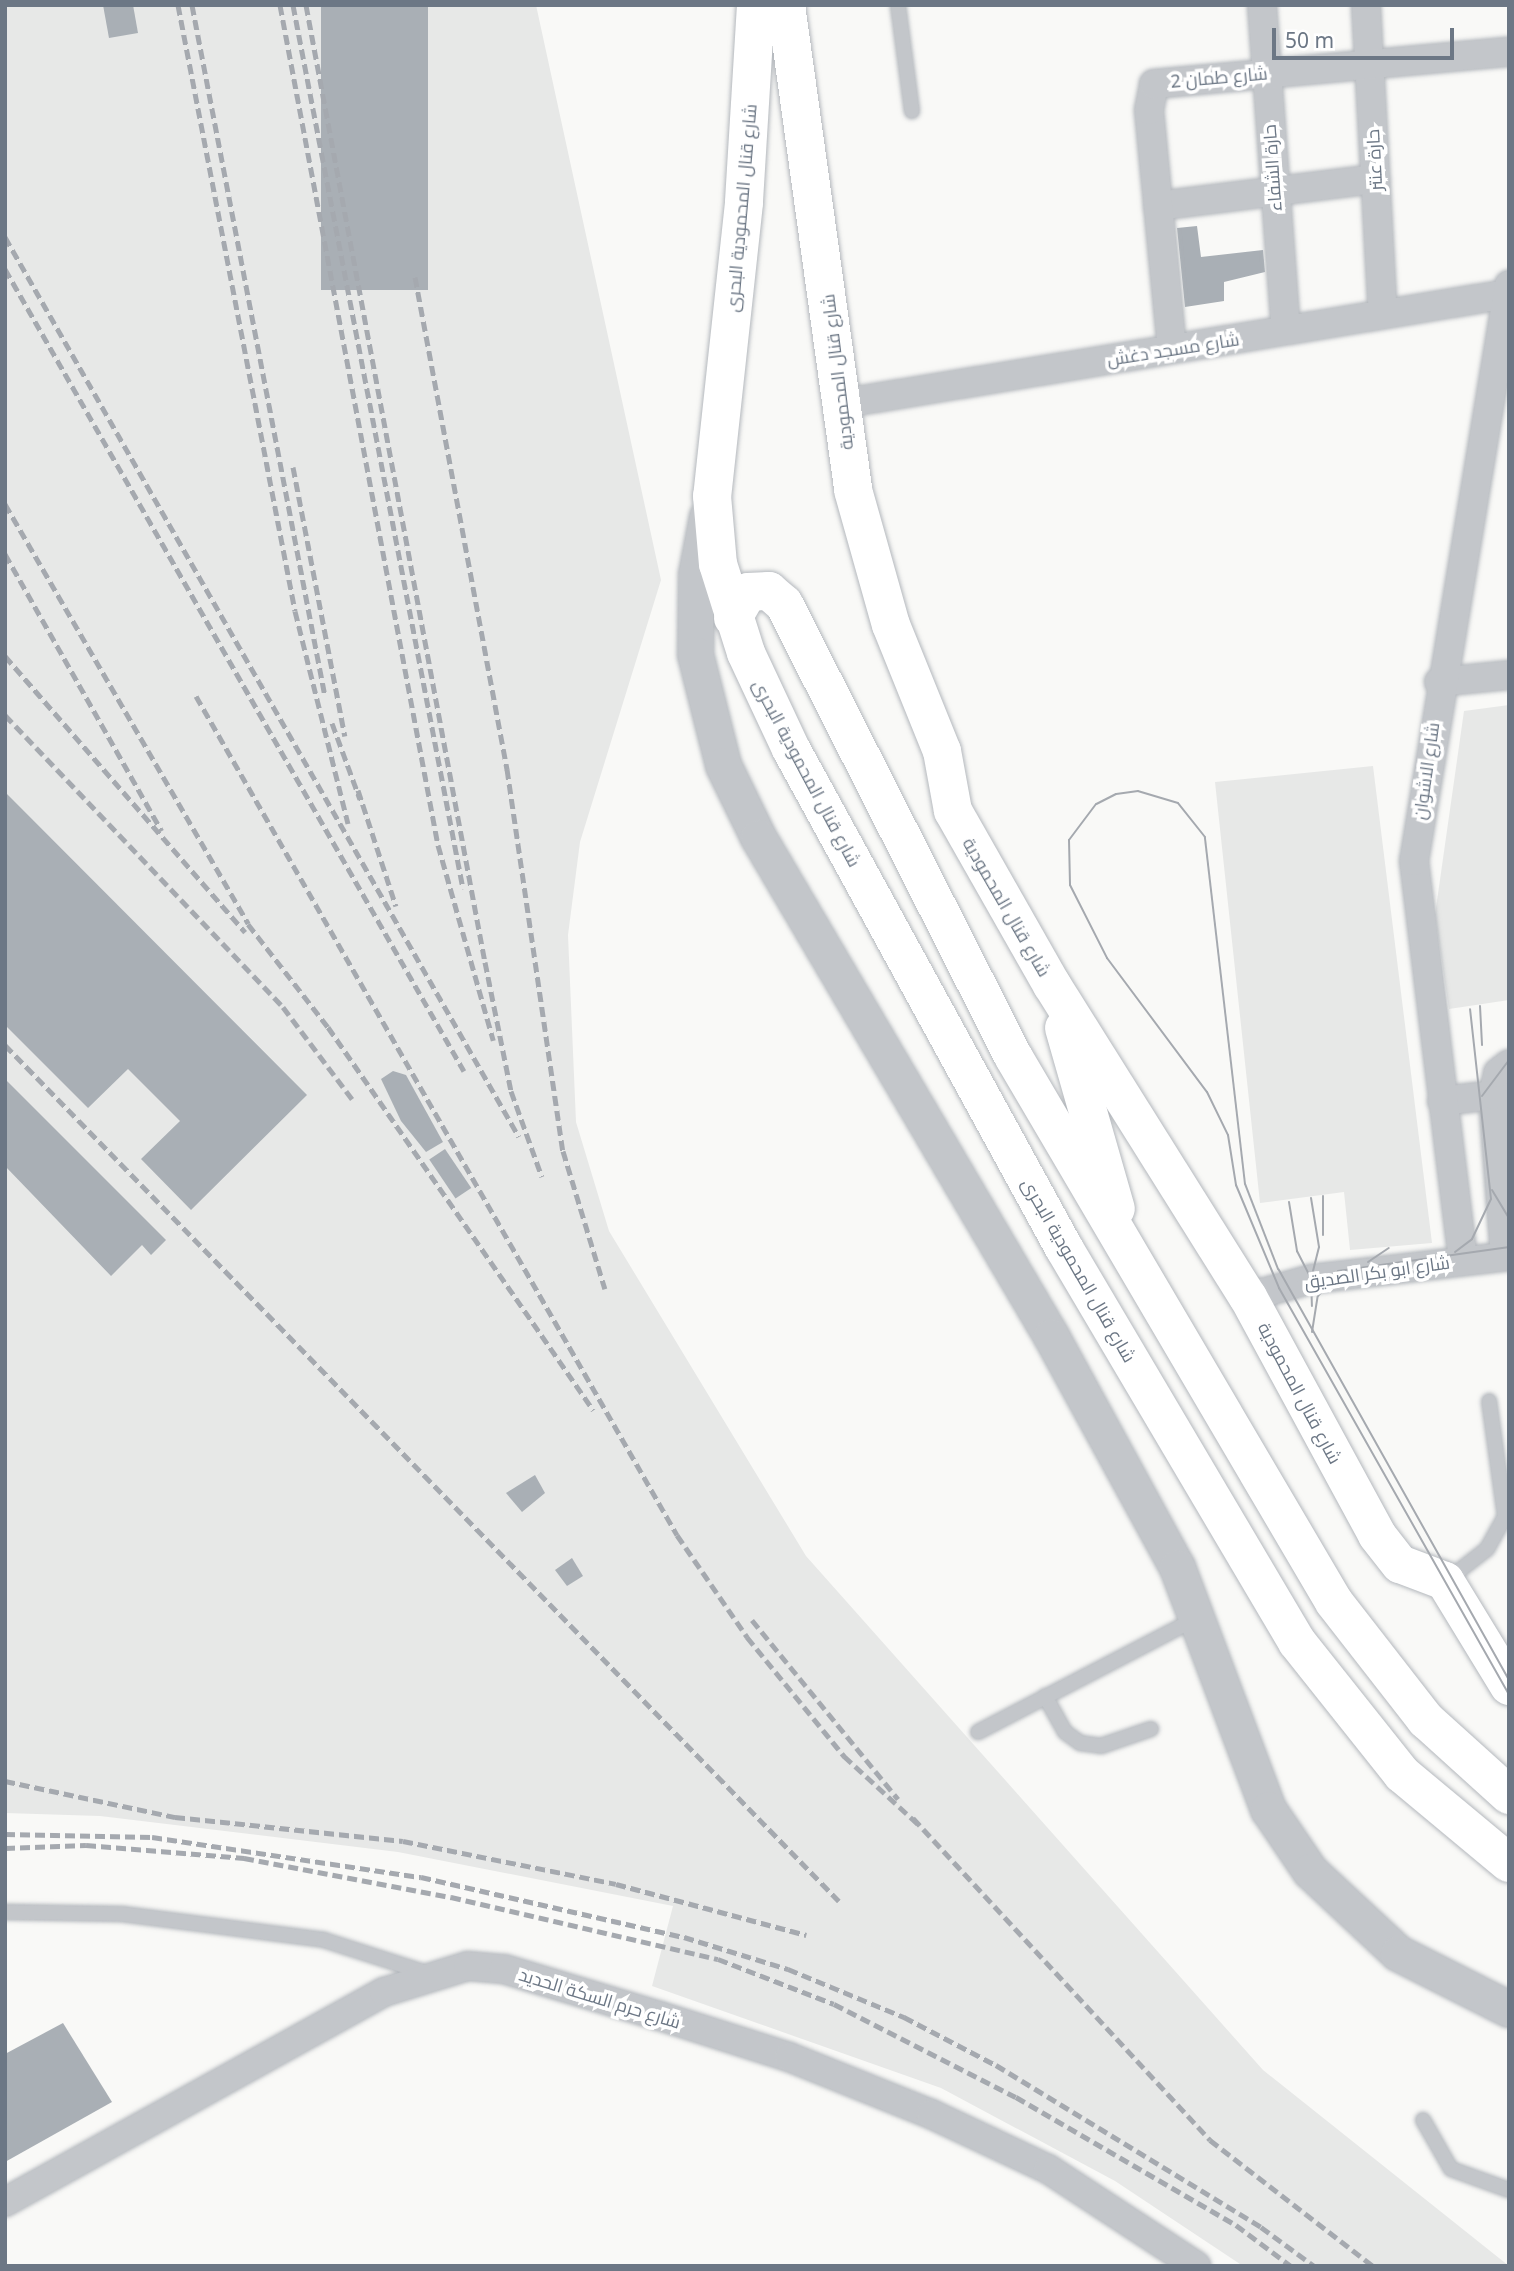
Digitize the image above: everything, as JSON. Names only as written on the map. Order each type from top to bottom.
[{"type":"main road","name":"شارع قنال المحمودية البحرى","points":[[756,5],[744,203],[712,496],[718,564],[733,618],[791,748],[1064,1248],[1284,1621],[1329,1688],[1402,1774],[1509,1863]]},
{"type":"main road","name":"شارع قنال المحمودية","points":[[786,5],[839,404],[876,581],[942,751],[953,811],[1052,985],[1248,1297],[1377,1535],[1400,1564],[1445,1581]]},
{"type":"main road","points":[[733,618],[748,592],[769,591],[784,604],[900,843],[1133,1269],[1366,1650],[1426,1720],[1509,1795]]},
{"type":"main road","points":[[1052,985],[1133,1269]]},
{"type":"main road","points":[[1445,1581],[1509,1686]]},
{"type":"street","name":"حارة الشفاء","points":[[1262,5],[1272,192],[1286,330]]},
{"type":"street","name":"حارة عنتر","points":[[1366,5],[1383,314]]},
{"type":"street","name":"شارع طمان 2","points":[[1172,349],[1149,110],[1154,84],[1509,52]]},
{"type":"street","points":[[1158,206],[1375,179]]},
{"type":"street","name":"شارع مسجد دغش","points":[[839,404],[1383,314],[1508,290]]},
{"type":"street","name":"شارع الاشوان","points":[[1463,1260],[1414,886],[1439,682],[1505,330],[1508,290]]},
{"type":"street","points":[[712,496],[696,574],[695,654],[723,765],[758,837],[1051,1336],[1199,1617],[1252,1775],[1310,1871],[1398,1953],[1509,2009]]},
{"type":"street","points":[[1439,682],[1509,675]]},
{"type":"street","points":[[1507,1256],[1493,1095],[1498,1073],[1509,1064]]},
{"type":"street","points":[[1442,1101],[1493,1095]]},
{"type":"street","name":"شارع ابو بكر الصديق","points":[[1248,1297],[1311,1279],[1507,1256]]},
{"type":"street","name":"شارع حرم السكة الحديد","points":[[5,2202],[384,1992],[430,1974],[468,1966],[503,1969],[789,2057],[1048,2169],[1196,2266]]},
{"type":"lane","points":[[898,5],[912,111]]},
{"type":"lane","points":[[1445,1581],[1487,1549],[1505,1516],[1489,1401]]},
{"type":"lane","points":[[978,1732],[1199,1617]]},
{"type":"lane","points":[[1045,1696],[1065,1732],[1080,1743],[1101,1746],[1151,1729]]},
{"type":"lane","points":[[5,1912],[122,1914],[324,1940],[430,1974]]},
{"type":"lane","points":[[1423,2120],[1451,2169],[1509,2190]]},
{"type":"shaded area","points":[[5,5],[536,5],[661,580],[580,842],[568,935],[576,1122],[609,1231],[806,1556],[1263,2070],[1509,2266],[1243,2266],[1115,2181],[941,2088],[652,1986],[673,1906],[398,1852],[100,1816],[5,1813]]},
{"type":"shaded area","points":[[1509,705],[1509,1000],[1449,1009],[1435,915],[1464,711]]},
{"type":"shaded area","points":[[1373,766],[1432,1243],[1350,1250],[1344,1192],[1260,1203],[1215,782]]},
{"type":"building","points":[[103,5],[133,5],[138,33],[109,38]]},
{"type":"building","points":[[321,5],[428,5],[428,290],[321,290]]},
{"type":"building","points":[[1197,226],[1201,257],[1263,250],[1265,272],[1224,282],[1224,301],[1185,307],[1177,228]]},
{"type":"building","points":[[5,792],[307,1095],[191,1210],[141,1159],[180,1121],[128,1069],[88,1108],[5,1025]]},
{"type":"building","points":[[393,1071],[406,1075],[443,1142],[426,1152],[401,1121],[381,1079]]},
{"type":"building","points":[[5,1079],[166,1240],[151,1255],[142,1245],[111,1276],[5,1166]]},
{"type":"building","points":[[445,1149],[471,1188],[456,1199],[429,1160]]},
{"type":"building","points":[[535,1475],[545,1493],[522,1512],[506,1493]]},
{"type":"building","points":[[572,1558],[583,1576],[567,1586],[555,1570]]},
{"type":"building","points":[[63,2023],[112,2102],[5,2162],[5,2054]]},
{"type":"tram line","points":[[1509,1680],[1278,1269],[1245,1184],[1205,837],[1178,803],[1138,791],[1116,794],[1096,804],[1069,840],[1070,885],[1107,958],[1207,1092],[1228,1135],[1236,1185],[1279,1288],[1509,1694]]},
{"type":"tram line","points":[[1480,1006],[1482,1045]]},
{"type":"tram line","points":[[1455,1252],[1472,1239],[1491,1199],[1470,1009]]},
{"type":"tram line","points":[[1482,1096],[1509,1060]]},
{"type":"tram line","points":[[1492,1190],[1509,1218]]},
{"type":"tram line","points":[[1323,1196],[1323,1235]]},
{"type":"tram line","points":[[1311,1198],[1319,1247],[1311,1279]]},
{"type":"tram line","points":[[1289,1202],[1297,1251],[1311,1279],[1312,1306]]},
{"type":"tram line","points":[[1312,1332],[1318,1296],[1338,1271],[1509,1247]]},
{"type":"tram line","points":[[1368,1262],[1389,1248]]},
{"type":"railway","points":[[178,5],[295,611],[348,823]]},
{"type":"railway","points":[[192,5],[325,696]]},
{"type":"railway","points":[[280,5],[438,845],[493,1040]]},
{"type":"railway","points":[[293,5],[463,889]]},
{"type":"railway","points":[[306,5],[485,962],[511,1091],[542,1177]]},
{"type":"railway","points":[[5,237],[519,1137]]},
{"type":"railway","points":[[5,269],[464,1071]]},
{"type":"railway","points":[[415,277],[507,769],[563,1151],[605,1289]]},
{"type":"railway","points":[[293,467],[345,736]]},
{"type":"railway","points":[[5,504],[248,924],[328,1027],[593,1410]]},
{"type":"railway","points":[[5,554],[162,831]]},
{"type":"railway","points":[[5,656],[245,932]]},
{"type":"railway","points":[[196,696],[677,1535],[747,1637],[844,1756],[920,1826]]},
{"type":"railway","points":[[5,715],[283,1007],[352,1099]]},
{"type":"railway","points":[[332,723],[360,799]]},
{"type":"railway","points":[[358,790],[396,906]]},
{"type":"railway","points":[[5,1045],[839,1901]]},
{"type":"railway","points":[[752,1620],[898,1799]]},
{"type":"railway","points":[[5,1781],[175,1817],[403,1841],[616,1884],[806,1935]]},
{"type":"railway","points":[[913,1818],[1210,2140],[1373,2266]]},
{"type":"railway","points":[[5,1834],[152,1837],[421,1877],[684,1937],[788,1969],[904,2017],[996,2065],[1261,2227],[1314,2266]]},
{"type":"railway","points":[[5,1848],[86,1845],[244,1858],[451,1897],[718,1959],[834,2004],[1016,2097],[1236,2225],[1291,2266]]}]
